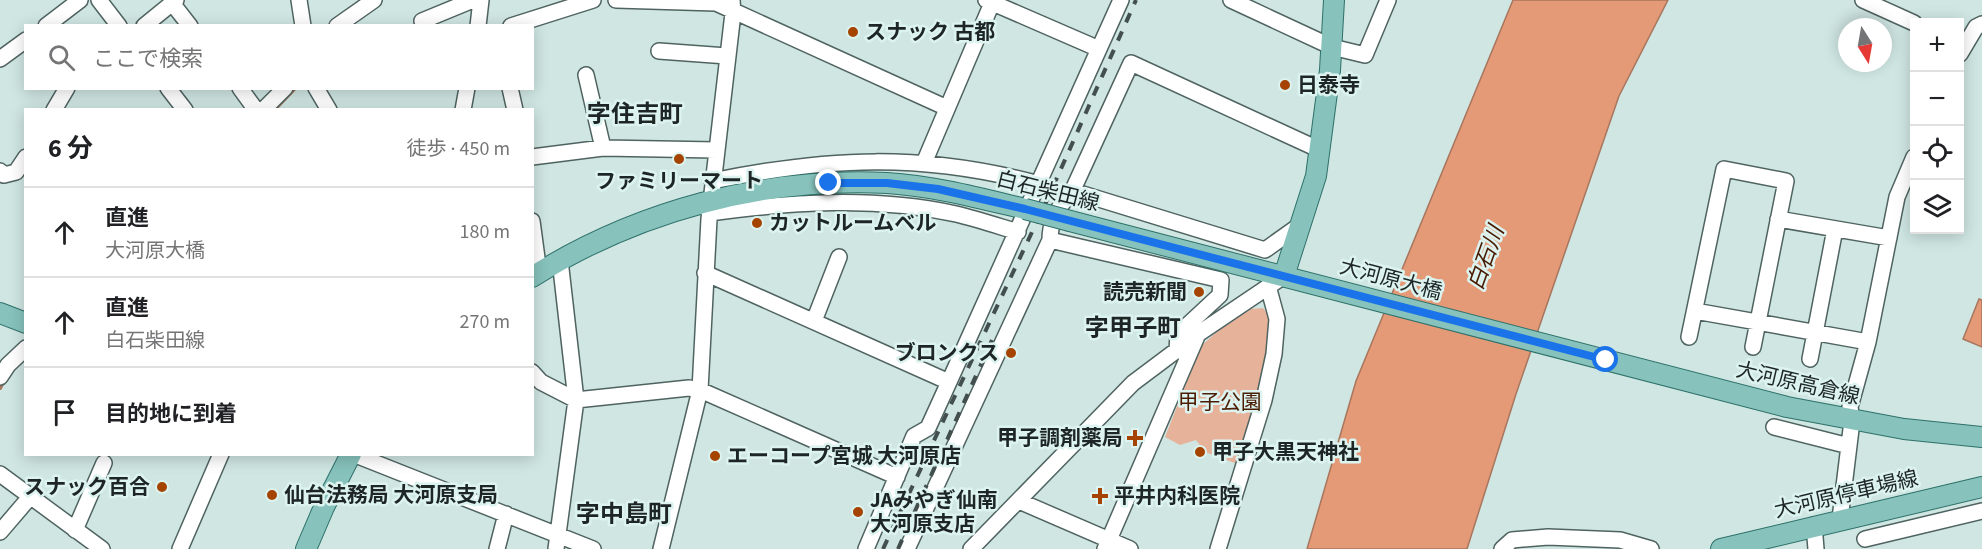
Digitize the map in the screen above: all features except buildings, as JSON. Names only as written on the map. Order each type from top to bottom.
[{"type":"main road","points":[[1285,281],[1316,176],[1332,47],[1334,0]]},
{"type":"main road","name":"白石柴田線","points":[[536,275],[611,234],[649,218],[711,198],[829,183],[887,183],[938,189],[1025,209],[1285,281]]},
{"type":"main road","name":"大河原大橋","points":[[1285,281],[1606,360]]},
{"type":"main road","points":[[0,313],[24,322]]},
{"type":"main road","name":"大河原高倉線","points":[[1606,360],[1852,421],[1982,437]]},
{"type":"main road","points":[[306,549],[324,507],[351,456]]},
{"type":"main road","name":"大河原停車場線","points":[[1721,549],[1814,525],[1982,487]]},
{"type":"street","points":[[49,24],[80,0]]},
{"type":"street","points":[[99,0],[117,24]]},
{"type":"street","points":[[299,0],[303,24]]},
{"type":"street","points":[[422,21],[473,0]]},
{"type":"street","points":[[478,24],[481,0]]},
{"type":"street","points":[[517,24],[571,3],[593,0]]},
{"type":"street","points":[[616,0],[716,3],[732,6],[947,108]]},
{"type":"street","points":[[866,549],[914,436],[928,428],[1121,0]]},
{"type":"street","points":[[1231,0],[1332,47],[1365,55],[1388,0]]},
{"type":"street","points":[[1863,0],[1910,21]]},
{"type":"street","points":[[146,24],[174,1],[189,24]]},
{"type":"street","points":[[924,163],[989,1],[1099,49]]},
{"type":"street","points":[[339,24],[366,2]]},
{"type":"street","points":[[661,549],[700,390],[711,198],[732,6]]},
{"type":"street","points":[[1964,44],[1982,24]]},
{"type":"street","points":[[0,59],[24,41]]},
{"type":"street","points":[[659,51],[727,56]]},
{"type":"street","points":[[908,549],[1050,240],[1050,228],[1062,202],[1073,191],[1131,63],[1320,150]]},
{"type":"street","points":[[586,75],[603,148]]},
{"type":"street","points":[[55,108],[66,90]]},
{"type":"street","points":[[170,90],[183,108]]},
{"type":"street","points":[[241,90],[255,108]]},
{"type":"street","points":[[265,108],[283,90]]},
{"type":"street","points":[[317,90],[328,108]]},
{"type":"street","points":[[463,108],[467,90]]},
{"type":"street","points":[[510,90],[515,108]]},
{"type":"street","points":[[534,157],[603,148],[716,150]]},
{"type":"street","points":[[0,171],[4,176],[16,172],[24,160]]},
{"type":"street","points":[[711,198],[804,165],[883,160],[998,173],[1040,184]]},
{"type":"street","points":[[1840,519],[1852,421],[1850,407],[1868,342],[1897,197],[1910,166]]},
{"type":"street","points":[[1689,337],[1724,169],[1786,181],[1753,347]]},
{"type":"street","points":[[1073,191],[1264,250],[1300,225]]},
{"type":"street","points":[[711,198],[793,203],[869,202],[957,214],[1018,232]]},
{"type":"street","points":[[1778,219],[1888,238]]},
{"type":"street","points":[[1810,359],[1835,229]]},
{"type":"street","points":[[1050,240],[1221,280],[1220,295],[1178,334],[1177,351]]},
{"type":"street","points":[[534,248],[536,275]]},
{"type":"street","points":[[814,321],[839,257]]},
{"type":"street","points":[[557,543],[576,400],[560,260]]},
{"type":"street","points":[[705,273],[949,382]]},
{"type":"street","points":[[971,549],[1133,383],[1198,334],[1285,281]]},
{"type":"street","points":[[1218,549],[1264,400],[1274,354],[1277,319],[1285,281]]},
{"type":"street","points":[[1695,311],[1868,342]]},
{"type":"street","points":[[1107,544],[1198,334]]},
{"type":"street","points":[[0,377],[8,365],[24,350]]},
{"type":"street","points":[[534,374],[542,382],[576,400],[689,388],[700,390],[897,477]]},
{"type":"street","points":[[1774,427],[1849,446]]},
{"type":"street","points":[[180,549],[220,456]]},
{"type":"street","points":[[357,456],[506,514],[557,543],[593,549]]},
{"type":"street","points":[[79,539],[104,463]]},
{"type":"street","points":[[0,474],[79,539],[102,549]]},
{"type":"street","points":[[0,531],[30,497]]},
{"type":"street","points":[[1019,501],[1107,544],[1130,549]]},
{"type":"street","points":[[1860,515],[1865,544],[1982,510]]},
{"type":"street","points":[[497,549],[506,514]]},
{"type":"street","points":[[1814,525],[1816,549]]},
{"type":"street","points":[[1502,549],[1512,540],[1548,537],[1620,540],[1651,549]]},
{"type":"green space","name":"甲子公園","points":[[1263,308],[1272,320],[1269,357],[1240,465],[1205,452],[1196,440],[1180,445],[1165,437],[1201,346],[1219,330],[1251,309]]},
{"type":"water","name":"白石川","points":[[1513,0],[1668,0],[1619,96],[1516,394],[1467,549],[1307,549],[1356,381]]},
{"type":"water","points":[[1979,299],[1982,300],[1982,347],[1963,339]]},
{"type":"waterway","points":[[276,108],[293,90]]},
{"type":"waterway","points":[[0,388],[4,380]]},
{"type":"railway","points":[[883,549],[1048,198],[1136,0]]},
{"type":"railway","points":[[898,549],[992,340]]},
{"type":"place","name":"スナック 古都","points":[[853,32]]},
{"type":"place","name":"日泰寺","points":[[1285,85]]},
{"type":"place","name":"ファミリーマート","points":[[679,159]]},
{"type":"place","name":"カットルームベル","points":[[757,223]]},
{"type":"place","name":"読売新聞","points":[[1199,292]]},
{"type":"place","name":"ブロンクス","points":[[1011,353]]},
{"type":"place","name":"甲子調剤薬局","points":[[1135,438]]},
{"type":"place","name":"甲子大黒天神社","points":[[1200,452]]},
{"type":"place","name":"エーコープ宮城 大河原店","points":[[715,456]]},
{"type":"place","name":"スナック百合","points":[[162,487]]},
{"type":"place","name":"仙台法務局 大河原支局","points":[[272,495]]},
{"type":"place","name":"平井内科医院","points":[[1100,496]]},
{"type":"place","name":"JAみやぎ仙南 大河原支店","points":[[858,512]]},
{"type":"district","name":"字住吉町","points":[[635,114]]},
{"type":"district","name":"字甲子町","points":[[1133,328]]},
{"type":"district","name":"字中島町","points":[[624,514]]},
{"type":"route","points":[[829,183],[887,183],[938,189],[1025,209],[1606,360]]}]
